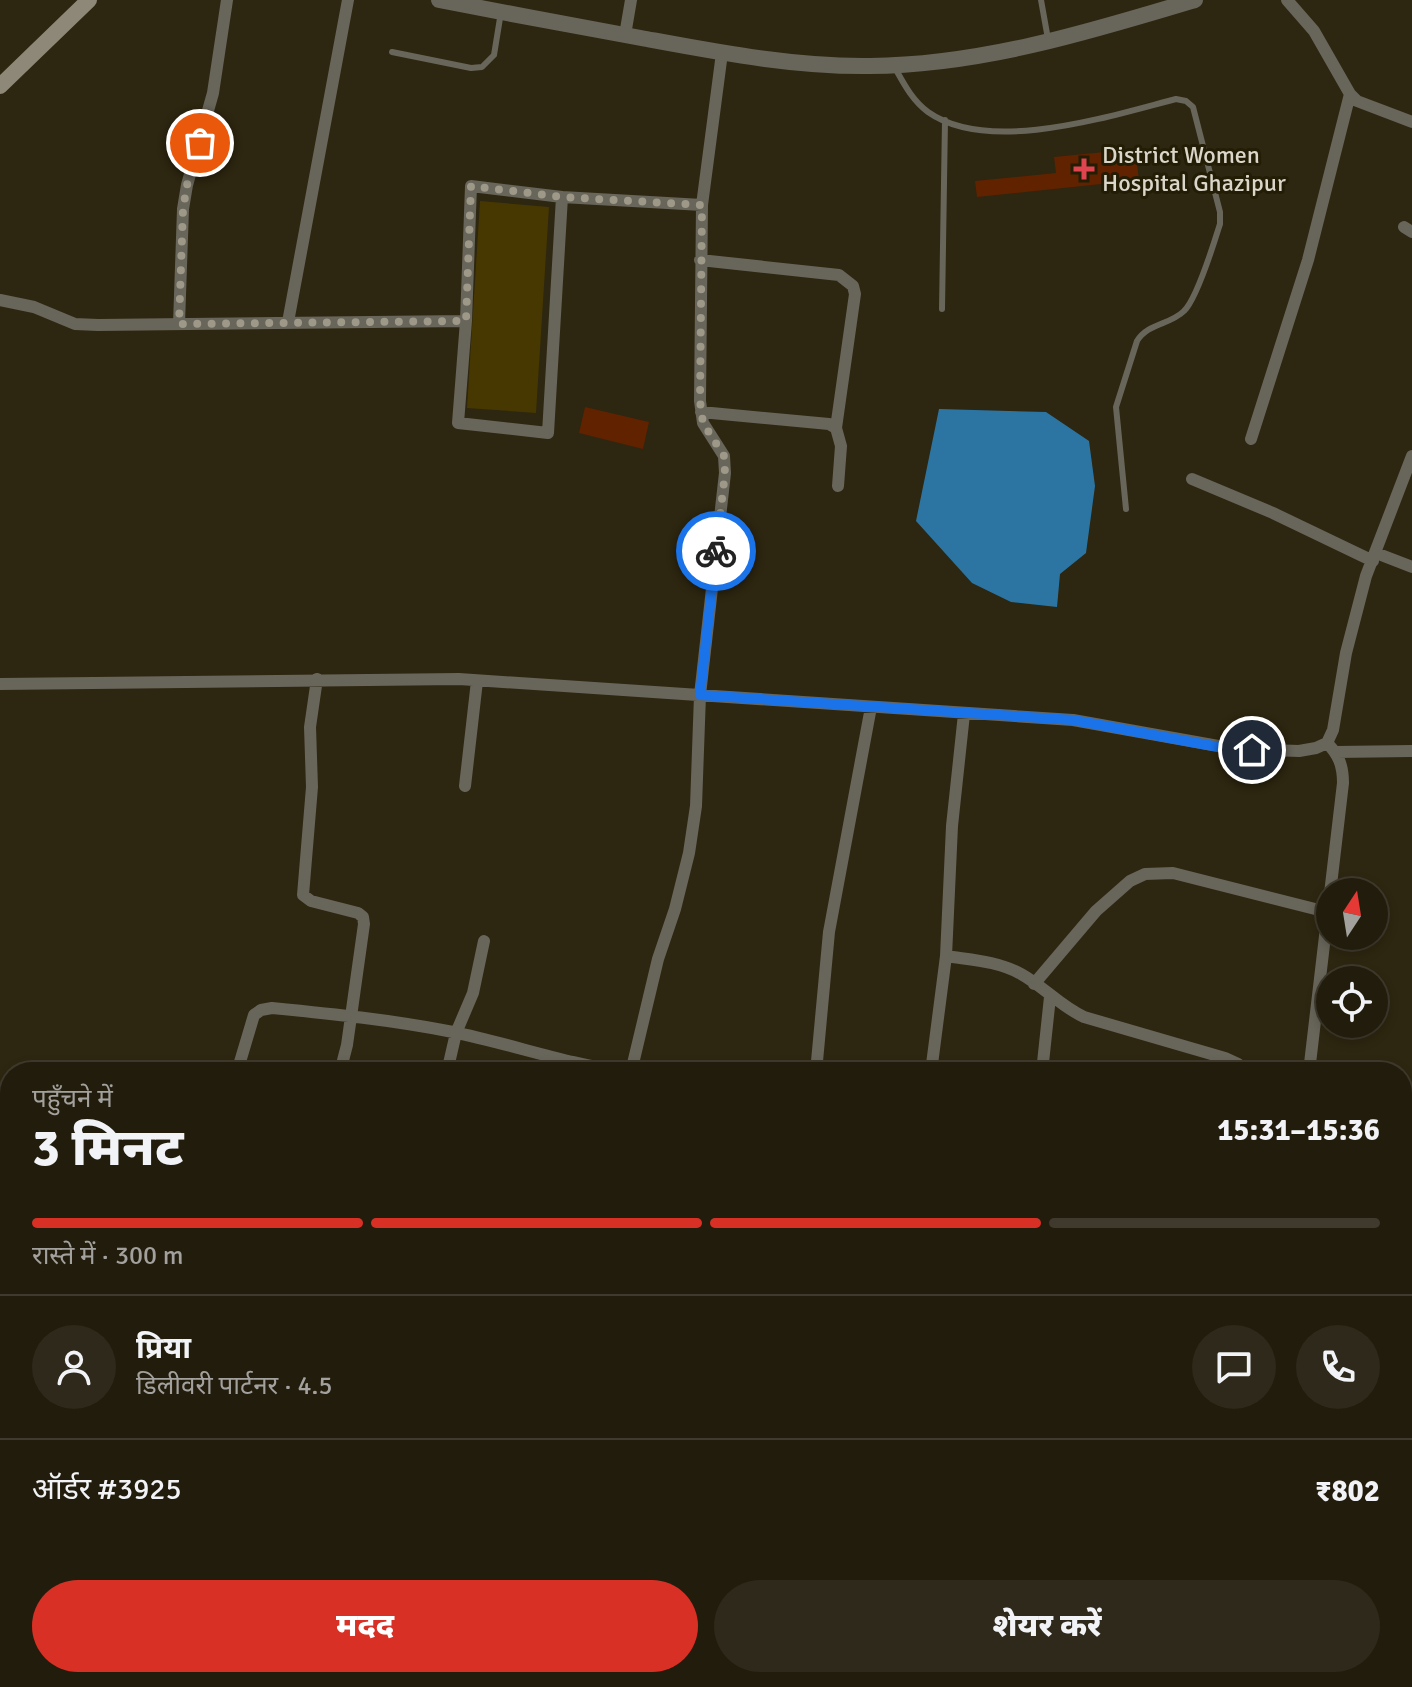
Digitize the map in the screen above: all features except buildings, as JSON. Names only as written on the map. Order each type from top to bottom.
[{"type":"main road","points":[[0,86],[89,0]]},
{"type":"street","points":[[179,324],[183,209],[213,93],[227,0]]},
{"type":"street","points":[[288,322],[348,0]]},
{"type":"street","points":[[439,0],[722,53],[827,65],[893,64],[1048,43],[1195,0]]},
{"type":"street","points":[[625,35],[631,0]]},
{"type":"street","points":[[1287,0],[1314,31],[1357,101],[1412,122]]},
{"type":"street","points":[[631,1062],[658,959],[675,909],[689,853],[696,806],[700,695],[725,473],[724,456],[711,438],[701,412],[702,205],[722,53]]},
{"type":"street","points":[[1251,439],[1308,260],[1350,94]]},
{"type":"street","points":[[562,197],[548,433],[458,423],[466,321],[471,186],[562,197],[702,205]]},
{"type":"street","points":[[700,260],[839,275],[853,286],[855,294],[836,428],[841,446],[838,486]]},
{"type":"street","points":[[0,300],[34,307],[75,324],[466,321]]},
{"type":"street","points":[[701,412],[817,422],[836,428]]},
{"type":"street","points":[[1331,878],[1343,769],[1331,747],[1346,653],[1366,576],[1412,456]]},
{"type":"street","points":[[1192,479],[1374,557],[1412,567]]},
{"type":"street","points":[[0,684],[317,679],[477,681],[1073,720],[1235,749],[1299,751],[1331,747],[1412,751]]},
{"type":"street","points":[[317,679],[310,727],[312,787],[303,895],[311,901],[353,910],[363,917],[352,1016],[342,1062]]},
{"type":"street","points":[[465,786],[477,681]]},
{"type":"street","points":[[817,1062],[829,932],[871,707]]},
{"type":"street","points":[[932,1062],[946,956],[952,826],[964,714]]},
{"type":"street","points":[[1034,984],[1105,902],[1130,881],[1145,874],[1173,873],[1316,909]]},
{"type":"street","points":[[449,1062],[456,1033],[470,1005],[484,941]]},
{"type":"street","points":[[1310,1062],[1323,950]]},
{"type":"street","points":[[946,956],[1007,967],[1084,1017],[1234,1062]]},
{"type":"street","points":[[1043,1062],[1050,997]]},
{"type":"street","points":[[240,1062],[254,1015],[272,1008],[352,1016],[456,1033],[550,1062]]},
{"type":"lane","points":[[1041,0],[1048,43]]},
{"type":"lane","points":[[392,52],[471,68],[482,67],[494,55],[501,12]]},
{"type":"lane","points":[[893,64],[906,90],[929,113],[980,129],[1032,131],[1176,99],[1186,101],[1197,114],[1220,212],[1220,224],[1190,304],[1174,318],[1142,332],[1137,341],[1116,407],[1126,509]]},
{"type":"lane","points":[[942,309],[945,120]]},
{"type":"shaded area","points":[[480,201],[549,207],[536,413],[467,408]]},
{"type":"water","points":[[939,409],[1046,412],[1089,441],[1095,486],[1086,553],[1060,574],[1057,607],[1011,602],[972,583],[916,521]]},
{"type":"way so far","points":[[200,143],[183,209],[179,324],[466,321],[471,186],[562,197],[702,205],[700,401],[703,423],[724,456],[725,473],[716,551]]},
{"type":"place","name":"District Women Hospital Ghazipur","points":[[1084,169]]},
{"type":"route","points":[[716,551],[700,695],[1073,720],[1213,746],[1252,750]]}]
